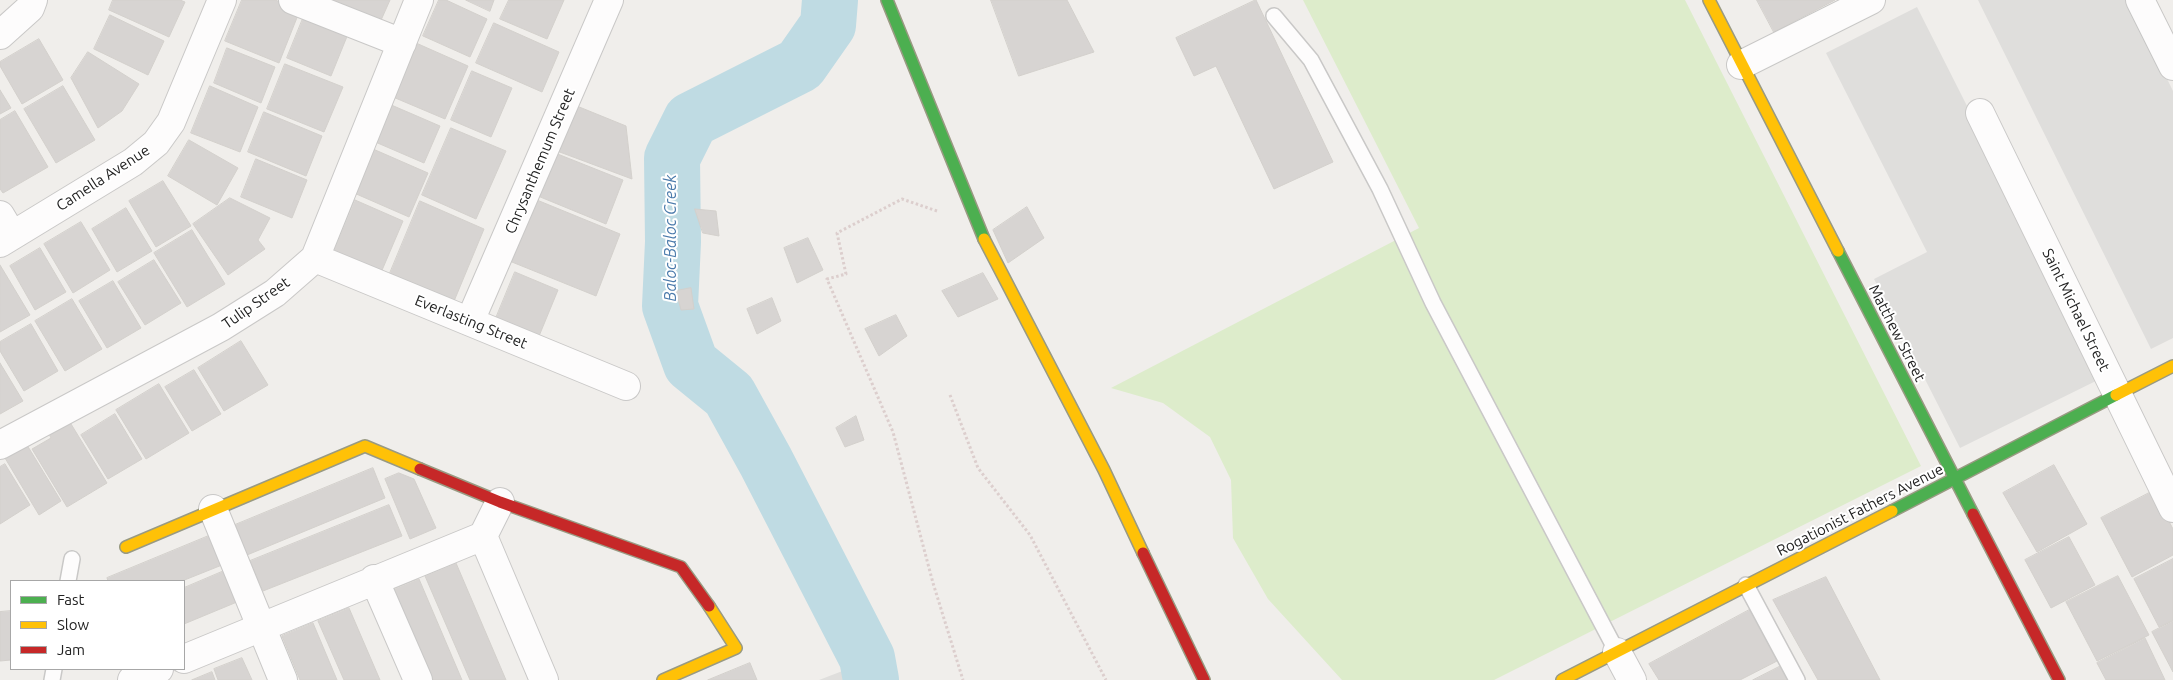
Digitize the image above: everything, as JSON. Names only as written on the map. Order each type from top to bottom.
[{"type":"street","points":[[0,35],[30,8],[32,0]]},
{"type":"street","name":"Camella Avenue","points":[[4,231],[133,162],[156,143],[171,122],[222,0]]},
{"type":"street","points":[[293,0],[402,43]]},
{"type":"street","name":"Tulip Street","points":[[0,445],[221,327],[276,293],[315,258],[419,0]]},
{"type":"street","name":"Chrysanthemum Street","points":[[470,321],[609,0]]},
{"type":"street","points":[[886,0],[976,224],[1104,470],[1204,680]]},
{"type":"street","name":"Matthew Street","points":[[1709,0],[2059,680]]},
{"type":"street","points":[[1741,65],[1871,0]]},
{"type":"street","points":[[2140,0],[2173,66]]},
{"type":"street","name":"Saint Michael Street","points":[[1980,113],[2173,508]]},
{"type":"street","name":"Everlasting Street","points":[[315,258],[626,386]]},
{"type":"street","name":"Rogationist Fathers Avenue","points":[[1562,680],[2173,366]]},
{"type":"street","points":[[126,547],[365,446],[500,502],[681,567],[716,614],[736,648],[663,680]]},
{"type":"street","points":[[185,658],[483,536],[500,502]]},
{"type":"street","points":[[213,510],[283,680]]},
{"type":"street","points":[[483,536],[544,680]]},
{"type":"street","points":[[374,579],[418,680]]},
{"type":"street","points":[[1617,652],[1632,680]]},
{"type":"street","points":[[132,680],[157,670]]},
{"type":"lane","points":[[1274,16],[1311,60],[1380,190],[1438,312],[1617,652]]},
{"type":"lane","points":[[68,580],[72,559]]},
{"type":"lane","points":[[1746,585],[1797,680]]},
{"type":"path","points":[[902,199],[837,233],[846,274],[828,279],[893,432],[932,583],[963,680]]},
{"type":"path","points":[[950,395],[978,468],[1030,535],[1106,680]]},
{"type":"shaded area","points":[[1978,0],[2128,0],[2173,91],[2173,338],[2151,349]]},
{"type":"shaded area","points":[[1917,7],[2104,377],[1960,448],[1874,279],[1927,252],[1826,53]]},
{"type":"shaded area","points":[[845,670],[849,680],[819,680]]},
{"type":"green space","points":[[1303,0],[1685,0],[1921,466],[1494,680],[1342,680],[1268,599],[1233,538],[1231,480],[1210,437],[1163,403],[1111,388],[1419,228]]},
{"type":"building","points":[[113,0],[180,0],[185,2],[169,37],[109,10]]},
{"type":"building","points":[[242,0],[275,0],[300,10],[279,63],[225,41]]},
{"type":"building","points":[[316,0],[390,0],[378,27]]},
{"type":"building","points":[[439,0],[446,0],[487,19],[470,57],[423,36]]},
{"type":"building","points":[[466,0],[494,0],[490,11]]},
{"type":"building","points":[[509,0],[564,0],[547,39],[500,19]]},
{"type":"building","points":[[991,0],[1067,0],[1094,52],[1019,76]]},
{"type":"building","points":[[1256,0],[1333,162],[1274,189],[1216,66],[1194,76],[1176,38]]},
{"type":"building","points":[[1757,0],[1835,0],[1774,32]]},
{"type":"building","points":[[110,15],[164,41],[148,75],[94,49]]},
{"type":"building","points":[[304,16],[348,34],[331,76],[287,58]]},
{"type":"building","points":[[494,23],[559,52],[542,92],[476,63]]},
{"type":"building","points":[[39,39],[63,80],[22,104],[0,66],[0,62]]},
{"type":"building","points":[[416,43],[468,66],[445,119],[393,97]]},
{"type":"building","points":[[227,48],[275,67],[261,103],[214,83]]},
{"type":"building","points":[[88,52],[139,84],[122,111],[98,128],[71,78]]},
{"type":"building","points":[[285,64],[343,87],[324,132],[267,109]]},
{"type":"building","points":[[472,71],[512,88],[491,137],[451,120]]},
{"type":"building","points":[[63,86],[95,140],[56,163],[24,109]]},
{"type":"building","points":[[210,86],[258,107],[240,152],[191,133]]},
{"type":"building","points":[[0,90],[11,108],[0,114]]},
{"type":"building","points":[[567,102],[626,126],[632,179],[549,148]]},
{"type":"building","points":[[389,104],[440,126],[424,163],[373,141]]},
{"type":"building","points":[[15,111],[48,167],[3,193],[0,189],[0,120]]},
{"type":"building","points":[[264,112],[322,136],[306,176],[248,152]]},
{"type":"building","points":[[451,128],[506,151],[476,219],[422,195]]},
{"type":"building","points":[[189,140],[238,168],[217,205],[168,176]]},
{"type":"building","points":[[373,149],[428,173],[409,217],[354,193]]},
{"type":"building","points":[[550,151],[623,180],[606,224],[533,194]]},
{"type":"building","points":[[256,159],[307,180],[292,218],[241,197]]},
{"type":"building","points":[[163,181],[191,226],[156,247],[129,201]]},
{"type":"building","points":[[230,198],[270,218],[258,240],[265,249],[228,275],[193,224]]},
{"type":"building","points":[[532,198],[620,234],[596,296],[507,260]]},
{"type":"building","points":[[355,200],[403,221],[380,275],[332,254]]},
{"type":"building","points":[[420,201],[484,229],[452,306],[388,278]]},
{"type":"building","points":[[1027,207],[1044,238],[1008,263],[993,230]]},
{"type":"building","points":[[126,208],[152,251],[117,272],[92,229]]},
{"type":"building","points":[[695,209],[716,211],[719,236],[703,233]]},
{"type":"building","points":[[81,222],[110,270],[73,293],[44,244]]},
{"type":"building","points":[[192,230],[225,284],[187,307],[154,253]]},
{"type":"building","points":[[808,238],[823,270],[797,283],[784,248]]},
{"type":"building","points":[[40,248],[66,292],[35,310],[10,266]]},
{"type":"building","points":[[154,260],[181,303],[145,325],[118,282]]},
{"type":"building","points":[[0,265],[30,315],[0,332]]},
{"type":"building","points":[[515,272],[558,290],[537,341],[494,323]]},
{"type":"building","points":[[983,273],[998,299],[958,317],[942,291]]},
{"type":"building","points":[[113,281],[141,328],[107,348],[79,301]]},
{"type":"building","points":[[691,288],[694,309],[681,310],[676,291]]},
{"type":"building","points":[[772,298],[781,321],[757,334],[747,309]]},
{"type":"building","points":[[72,299],[102,349],[65,371],[35,321]]},
{"type":"building","points":[[896,315],[907,336],[879,356],[865,329]]},
{"type":"building","points":[[31,324],[58,371],[24,391],[0,351],[0,342]]},
{"type":"building","points":[[241,341],[268,385],[224,411],[198,368]]},
{"type":"building","points":[[0,363],[23,401],[0,414]]},
{"type":"building","points":[[194,370],[221,414],[192,431],[165,387]]},
{"type":"building","points":[[159,384],[189,433],[146,459],[116,410]]},
{"type":"building","points":[[115,414],[142,459],[108,479],[81,435]]},
{"type":"building","points":[[856,416],[864,440],[845,447],[836,428]]},
{"type":"building","points":[[68,419],[107,483],[67,507],[32,449],[51,438],[48,432]]},
{"type":"building","points":[[24,440],[61,501],[39,515],[2,453]]},
{"type":"building","points":[[5,464],[30,505],[0,524],[0,467]]},
{"type":"building","points":[[2054,465],[2087,524],[2037,552],[2003,493]]},
{"type":"building","points":[[373,468],[385,498],[247,555],[235,525]]},
{"type":"building","points":[[399,473],[414,479],[436,528],[410,539],[385,479]]},
{"type":"building","points":[[2153,491],[2173,529],[2173,555],[2132,577],[2101,518]]},
{"type":"building","points":[[389,505],[402,536],[263,591],[250,561]]},
{"type":"building","points":[[211,535],[222,565],[184,580],[108,580],[107,578]]},
{"type":"building","points":[[2069,537],[2095,585],[2051,608],[2025,560]]},
{"type":"building","points":[[2173,559],[2173,620],[2159,627],[2134,579]]},
{"type":"building","points":[[456,563],[506,680],[470,680],[425,576]]},
{"type":"building","points":[[224,571],[237,602],[185,624],[185,588]]},
{"type":"building","points":[[2118,576],[2149,635],[2097,661],[2066,602]]},
{"type":"building","points":[[1826,577],[1880,680],[1818,680],[1773,600]]},
{"type":"building","points":[[419,579],[462,680],[426,680],[389,591]]},
{"type":"building","points":[[349,608],[380,680],[344,680],[318,621]]},
{"type":"building","points":[[1753,608],[1779,660],[1740,680],[1659,680],[1649,664]]},
{"type":"building","points":[[10,611],[10,660],[0,661],[0,612]]},
{"type":"building","points":[[2173,621],[2173,672],[2152,632]]},
{"type":"building","points":[[313,623],[337,680],[300,680],[282,636]]},
{"type":"building","points":[[2145,638],[2165,680],[2106,680],[2097,663]]},
{"type":"building","points":[[242,658],[252,680],[218,680],[214,669]]},
{"type":"building","points":[[750,663],[757,680],[708,680]]},
{"type":"building","points":[[1781,666],[1788,680],[1753,680]]},
{"type":"building","points":[[212,672],[215,680],[192,680]]},
{"type":"waterway","name":"Baloc-Baloc Creek","points":[[830,0],[828,25],[800,65],[691,120],[672,158],[673,242],[670,306],[691,364],[729,395],[766,462],[867,658],[871,680]]},
{"type":"traffic: fast","points":[[887,0],[984,239]]},
{"type":"traffic: fast","points":[[1838,251],[1973,514]]},
{"type":"traffic: fast","points":[[1892,511],[2116,395]]},
{"type":"traffic: slow","points":[[1709,0],[1838,251]]},
{"type":"traffic: slow","points":[[984,239],[1104,470],[1143,553]]},
{"type":"traffic: slow","points":[[2116,395],[2173,366]]},
{"type":"traffic: slow","points":[[126,547],[365,446],[420,469]]},
{"type":"traffic: slow","points":[[1562,680],[1892,511]]},
{"type":"traffic: slow","points":[[663,680],[736,648],[709,606]]},
{"type":"traffic: jam","points":[[420,469],[500,502],[681,567],[709,606]]},
{"type":"traffic: jam","points":[[1973,514],[2059,680]]},
{"type":"traffic: jam","points":[[1143,553],[1204,680]]}]
